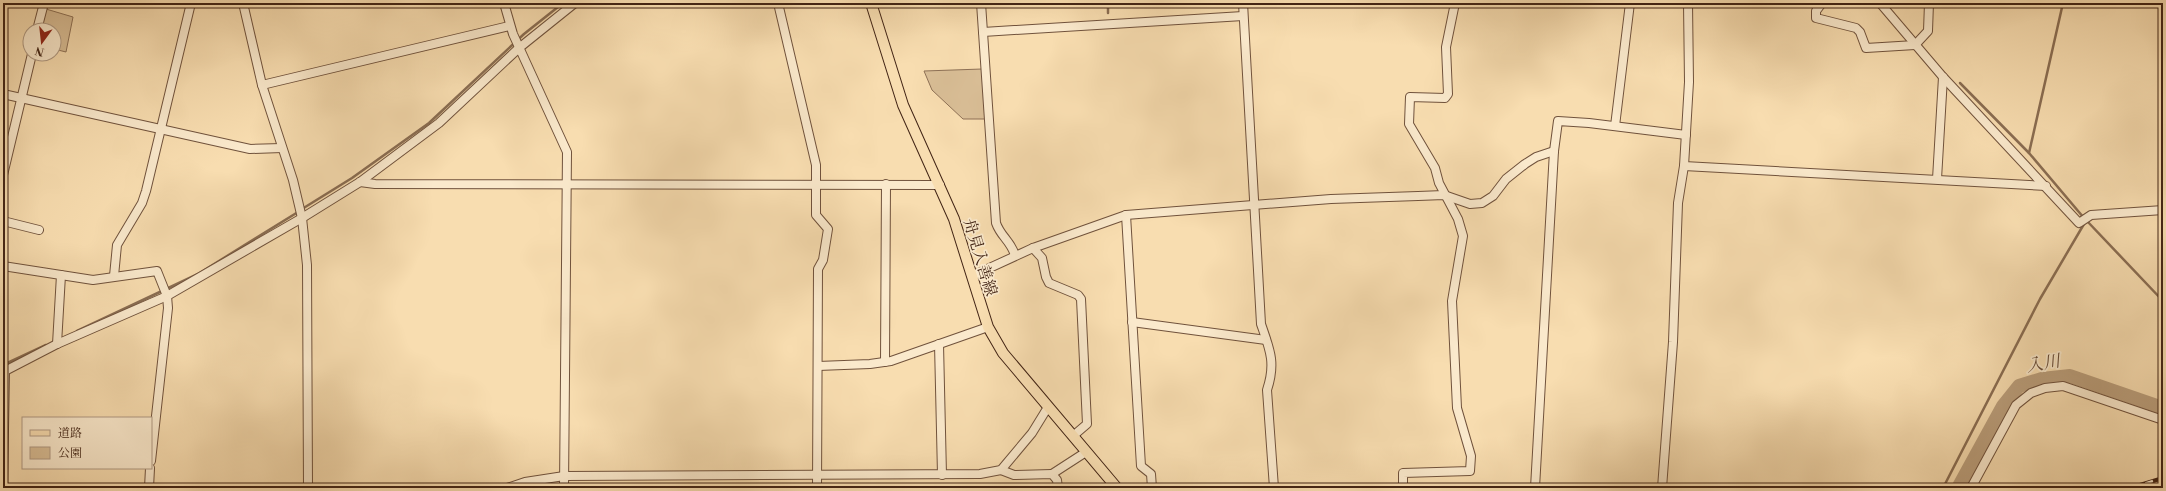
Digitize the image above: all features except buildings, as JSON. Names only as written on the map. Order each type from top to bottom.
[{"type":"main road","name":"舟見入善線","points":[[871,3],[903,105],[954,218],[988,327],[1003,353],[1117,488]]},
{"type":"street","points":[[40,22],[44,3]]},
{"type":"street","points":[[114,276],[117,245],[142,203],[191,3]]},
{"type":"street","points":[[243,3],[261,81],[302,218],[307,266],[308,488]]},
{"type":"street","points":[[504,3],[509,26],[567,152],[565,185],[564,488]]},
{"type":"street","points":[[3,488],[4,372],[57,344],[167,296],[302,218],[360,182],[439,123],[519,48],[574,3]]},
{"type":"street","points":[[778,3],[816,165],[816,216],[828,229],[823,260],[818,269],[817,488]]},
{"type":"street","points":[[981,3],[996,223],[999,232],[1011,243],[1014,256]]},
{"type":"street","points":[[1243,3],[1253,205],[1261,324],[1272,364],[1272,375],[1267,390],[1274,488]]},
{"type":"street","points":[[1403,488],[1403,473],[1470,471],[1471,456],[1457,408],[1452,301],[1463,236],[1458,219],[1444,195],[1435,168],[1409,124],[1410,97],[1445,98],[1448,94],[1446,47],[1455,3]]},
{"type":"street","points":[[1615,126],[1630,3]]},
{"type":"street","points":[[1662,488],[1673,342],[1678,203],[1684,166],[1689,82],[1688,3]]},
{"type":"street","points":[[1822,3],[1816,12],[1816,18],[1856,28],[1860,32],[1866,48],[1915,45],[1928,31],[1929,3]]},
{"type":"street","points":[[1880,3],[1943,77],[2079,223],[2091,215],[2163,210]]},
{"type":"street","points":[[983,32],[1243,16]]},
{"type":"street","points":[[261,81],[509,26]]},
{"type":"street","points":[[3,175],[30,62]]},
{"type":"street","points":[[1937,180],[1943,77]]},
{"type":"street","points":[[3,94],[250,149],[282,148]]},
{"type":"street","points":[[1535,488],[1554,152],[1558,121],[1615,126],[1686,135]]},
{"type":"street","points":[[972,276],[1033,248],[1112,218],[1126,215],[1253,205],[1444,195],[1470,204],[1482,202],[1493,196],[1506,179],[1525,164],[1536,157],[1554,152]]},
{"type":"street","points":[[1684,166],[2046,186]]},
{"type":"street","points":[[360,182],[375,184],[565,185],[817,183],[940,185]]},
{"type":"street","points":[[885,362],[886,184]]},
{"type":"street","points":[[1126,215],[1140,466],[1151,474],[1152,488]]},
{"type":"street","points":[[3,221],[39,230]]},
{"type":"street","points":[[1033,248],[1042,258],[1046,277],[1049,283],[1078,295],[1081,299],[1087,424],[1073,436]]},
{"type":"street","points":[[3,266],[93,280],[157,271],[167,296],[168,308],[152,452]]},
{"type":"street","points":[[57,344],[61,275]]},
{"type":"street","points":[[1132,322],[1266,340]]},
{"type":"street","points":[[818,366],[885,362],[988,327]]},
{"type":"street","points":[[939,344],[942,475]]},
{"type":"street","points":[[1971,488],[2016,405],[2031,393],[2045,388],[2063,386],[2163,420]]},
{"type":"street","points":[[1001,470],[1032,433],[1048,407]]},
{"type":"street","points":[[507,488],[525,482],[564,476],[942,475],[980,474],[1001,470],[1014,475],[1052,474],[1086,452]]},
{"type":"street","points":[[149,488],[150,469]]},
{"type":"street","points":[[1052,474],[1057,480],[1058,488]]},
{"type":"green space","points":[[46,9],[73,17],[66,52],[62,51],[62,22],[43,22]]},
{"type":"green space","points":[[982,69],[985,119],[963,119],[932,90],[924,71]]},
{"type":"waterway","points":[[302,209],[352,178],[429,123],[524,34],[563,3]]},
{"type":"waterway","points":[[1108,3],[1108,13]]},
{"type":"waterway","points":[[2063,3],[2029,153],[2084,218]]},
{"type":"waterway","points":[[1960,83],[2029,153]]},
{"type":"waterway","points":[[77,331],[198,274],[298,212]]},
{"type":"waterway","points":[[2087,221],[2163,301]]},
{"type":"waterway","points":[[1943,488],[2040,299],[2084,224]]},
{"type":"waterway","points":[[3,365],[46,345]]},
{"type":"waterway","name":"入川","points":[[1958,488],[2003,406],[2019,386],[2042,379],[2070,376],[2163,408]]},
{"type":"railway","points":[[2130,488],[2163,478]]}]
